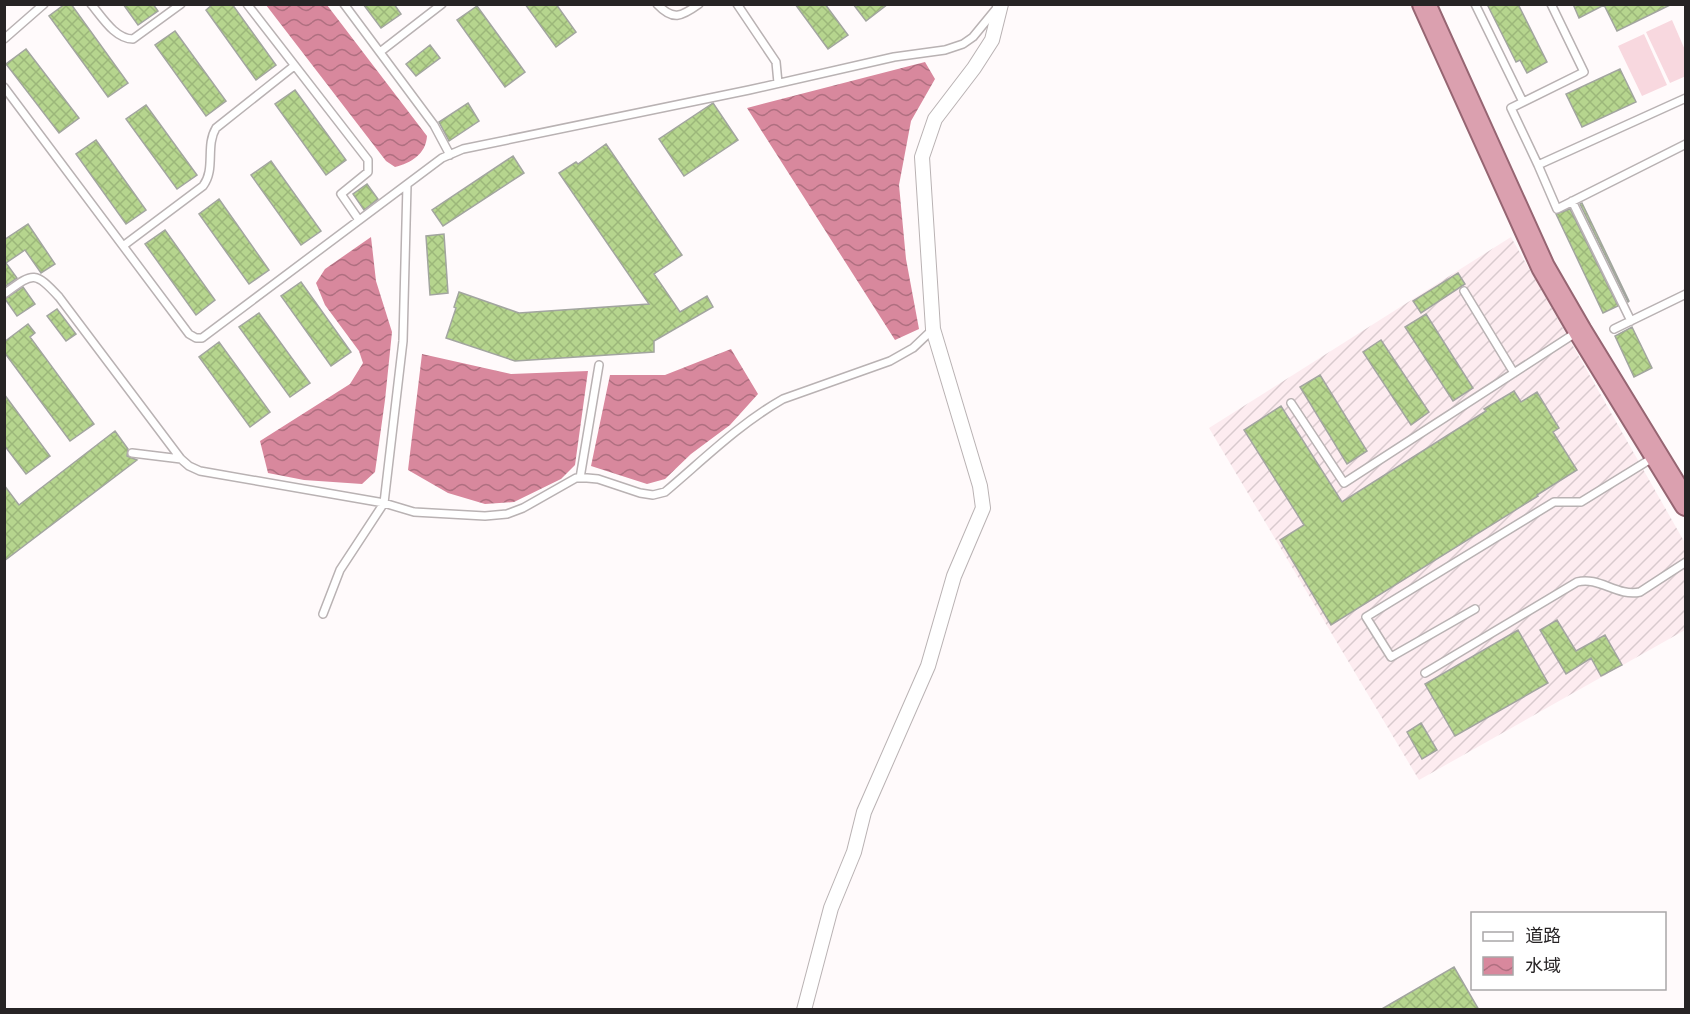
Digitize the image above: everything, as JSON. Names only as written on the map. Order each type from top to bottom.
[{"type":"highway","points":[[1424,4],[1543,267],[1686,504]]},
{"type":"street","points":[[804,1010],[831,908],[854,852],[864,812],[928,666],[954,576],[983,508],[980,486],[933,329],[922,157],[935,119],[992,40],[1001,4]]},
{"type":"lane","points":[[4,39],[44,4]]},
{"type":"lane","points":[[91,4],[116,32],[128,39],[133,39],[181,4]]},
{"type":"lane","points":[[247,4],[368,160],[368,172],[341,194],[359,220]]},
{"type":"lane","points":[[344,4],[434,125],[450,155]]},
{"type":"lane","points":[[380,52],[442,4]]},
{"type":"lane","points":[[657,4],[665,13],[675,16],[689,12],[699,4]]},
{"type":"lane","points":[[737,4],[776,62],[778,83]]},
{"type":"lane","points":[[4,87],[189,334],[202,338],[442,158],[463,149],[894,57],[945,50],[973,38],[1001,4]]},
{"type":"lane","points":[[1475,4],[1523,102]]},
{"type":"lane","points":[[1551,4],[1584,72],[1511,108],[1557,209],[1686,144]]},
{"type":"lane","points":[[123,246],[203,186],[209,176],[211,137],[216,128],[294,66]]},
{"type":"lane","points":[[1538,165],[1686,98]]},
{"type":"lane","points":[[322,614],[340,570],[384,503],[402,341],[407,184]]},
{"type":"lane","points":[[1572,201],[1631,321]]},
{"type":"lane","points":[[4,294],[27,278],[37,278],[45,283],[59,297],[180,459],[189,466],[200,471],[384,503],[414,512],[485,516],[507,514],[523,508],[576,478],[598,479],[640,493],[653,495],[665,492],[738,429],[783,399],[902,355],[933,329]]},
{"type":"lane","points":[[1464,291],[1514,373]]},
{"type":"lane","points":[[1614,329],[1686,294]]},
{"type":"lane","points":[[1291,403],[1344,483],[1580,331]]},
{"type":"lane","points":[[580,478],[599,365]]},
{"type":"lane","points":[[132,453],[180,459]]},
{"type":"lane","points":[[1474,609],[1391,657],[1366,617],[1554,502],[1581,502],[1656,456]]},
{"type":"lane","points":[[1425,673],[1577,582],[1589,580],[1623,592],[1635,593],[1686,562]]},
{"type":"shaded area","points":[[1672,20],[1685,50],[1686,76],[1670,83],[1646,32]]},
{"type":"shaded area","points":[[1644,34],[1667,85],[1642,96],[1618,46]]},
{"type":"shaded area","points":[[1511,237],[1685,543],[1685,630],[1419,780],[1209,428]]},
{"type":"water","points":[[266,5],[327,5],[427,136],[421,153],[407,163],[395,167],[386,161]]},
{"type":"water","points":[[925,62],[935,79],[911,121],[899,185],[906,259],[919,329],[895,340],[747,108]]},
{"type":"water","points":[[371,237],[376,281],[392,332],[375,472],[362,484],[304,480],[268,473],[260,441],[350,384],[363,363],[359,351],[325,305],[316,283],[325,269]]},
{"type":"water","points":[[731,349],[758,394],[730,425],[691,454],[665,479],[647,484],[591,466],[610,375],[665,375]]},
{"type":"water","points":[[422,354],[511,374],[588,371],[575,465],[561,479],[514,502],[485,504],[448,493],[408,470]]},
{"type":"building","points":[[65,4],[71,4],[128,83],[108,97],[49,16]]},
{"type":"building","points":[[123,4],[153,4],[158,11],[138,25]]},
{"type":"building","points":[[213,4],[232,4],[276,65],[256,80],[206,10]]},
{"type":"building","points":[[363,4],[394,4],[401,14],[381,28]]},
{"type":"building","points":[[525,4],[556,4],[576,32],[556,47]]},
{"type":"building","points":[[795,4],[825,4],[848,35],[828,49]]},
{"type":"building","points":[[853,4],[888,4],[866,21]]},
{"type":"building","points":[[1487,4],[1518,4],[1547,62],[1527,73],[1520,60],[1516,62]]},
{"type":"building","points":[[1573,4],[1672,4],[1617,31],[1604,5],[1579,18]]},
{"type":"building","points":[[477,6],[525,72],[505,87],[457,20]]},
{"type":"building","points":[[175,31],[226,101],[206,116],[155,45]]},
{"type":"building","points":[[430,45],[440,58],[416,76],[406,64]]},
{"type":"building","points":[[26,49],[79,118],[59,133],[6,64]]},
{"type":"building","points":[[1620,69],[1636,102],[1582,127],[1566,94]]},
{"type":"building","points":[[295,90],[346,160],[326,175],[275,104]]},
{"type":"building","points":[[468,103],[479,121],[449,141],[439,122]]},
{"type":"building","points":[[713,103],[738,140],[684,176],[659,139]]},
{"type":"building","points":[[146,105],[197,175],[177,189],[126,119]]},
{"type":"building","points":[[96,140],[146,210],[126,224],[76,154]]},
{"type":"building","points":[[606,144],[682,255],[654,274],[680,312],[707,296],[713,307],[654,341],[654,352],[515,361],[446,338],[459,292],[519,313],[649,304],[559,173],[576,162],[578,164]]},
{"type":"building","points":[[513,156],[524,173],[443,226],[432,210]]},
{"type":"building","points":[[271,161],[321,231],[301,245],[251,175]]},
{"type":"building","points":[[367,184],[378,199],[364,210],[353,194]]},
{"type":"building","points":[[219,199],[269,270],[249,284],[199,214]]},
{"type":"building","points":[[1582,203],[1629,301],[1628,302],[1580,204]]},
{"type":"building","points":[[1570,209],[1618,306],[1603,313],[1556,214]]},
{"type":"building","points":[[28,224],[55,264],[41,273],[25,250],[6,263],[17,278],[4,287],[4,240]]},
{"type":"building","points":[[165,230],[215,300],[196,315],[145,244]]},
{"type":"building","points":[[444,234],[448,293],[430,295],[426,236]]},
{"type":"building","points":[[1458,273],[1465,284],[1421,313],[1413,301]]},
{"type":"building","points":[[301,282],[351,352],[331,366],[281,296]]},
{"type":"building","points":[[23,287],[35,304],[17,316],[5,299]]},
{"type":"building","points":[[57,309],[76,334],[66,341],[47,316]]},
{"type":"building","points":[[259,313],[310,383],[290,397],[239,327]]},
{"type":"building","points":[[1426,314],[1473,388],[1453,401],[1405,327]]},
{"type":"building","points":[[28,324],[35,333],[30,337],[94,424],[70,441],[4,352],[4,342]]},
{"type":"building","points":[[1632,327],[1652,368],[1634,377],[1615,336]]},
{"type":"building","points":[[1381,340],[1429,412],[1411,425],[1363,352]]},
{"type":"building","points":[[219,342],[270,412],[250,427],[199,357]]},
{"type":"building","points":[[1320,375],[1367,451],[1347,464],[1300,387]]},
{"type":"building","points":[[1514,391],[1521,402],[1537,392],[1559,428],[1553,432],[1577,470],[1331,625],[1280,540],[1304,525],[1244,430],[1281,406],[1342,502]]},
{"type":"building","points":[[4,394],[50,456],[26,474],[4,445]]},
{"type":"building","points":[[115,431],[128,449],[127,456],[137,460],[4,561],[4,485],[19,505]]},
{"type":"building","points":[[1557,620],[1576,651],[1605,635],[1622,665],[1601,676],[1591,658],[1566,674],[1540,630]]},
{"type":"building","points":[[1518,630],[1548,683],[1455,736],[1425,684]]},
{"type":"building","points":[[1421,723],[1437,750],[1422,759],[1407,732]]},
{"type":"building","points":[[1454,967],[1479,1010],[1380,1010]]}]
